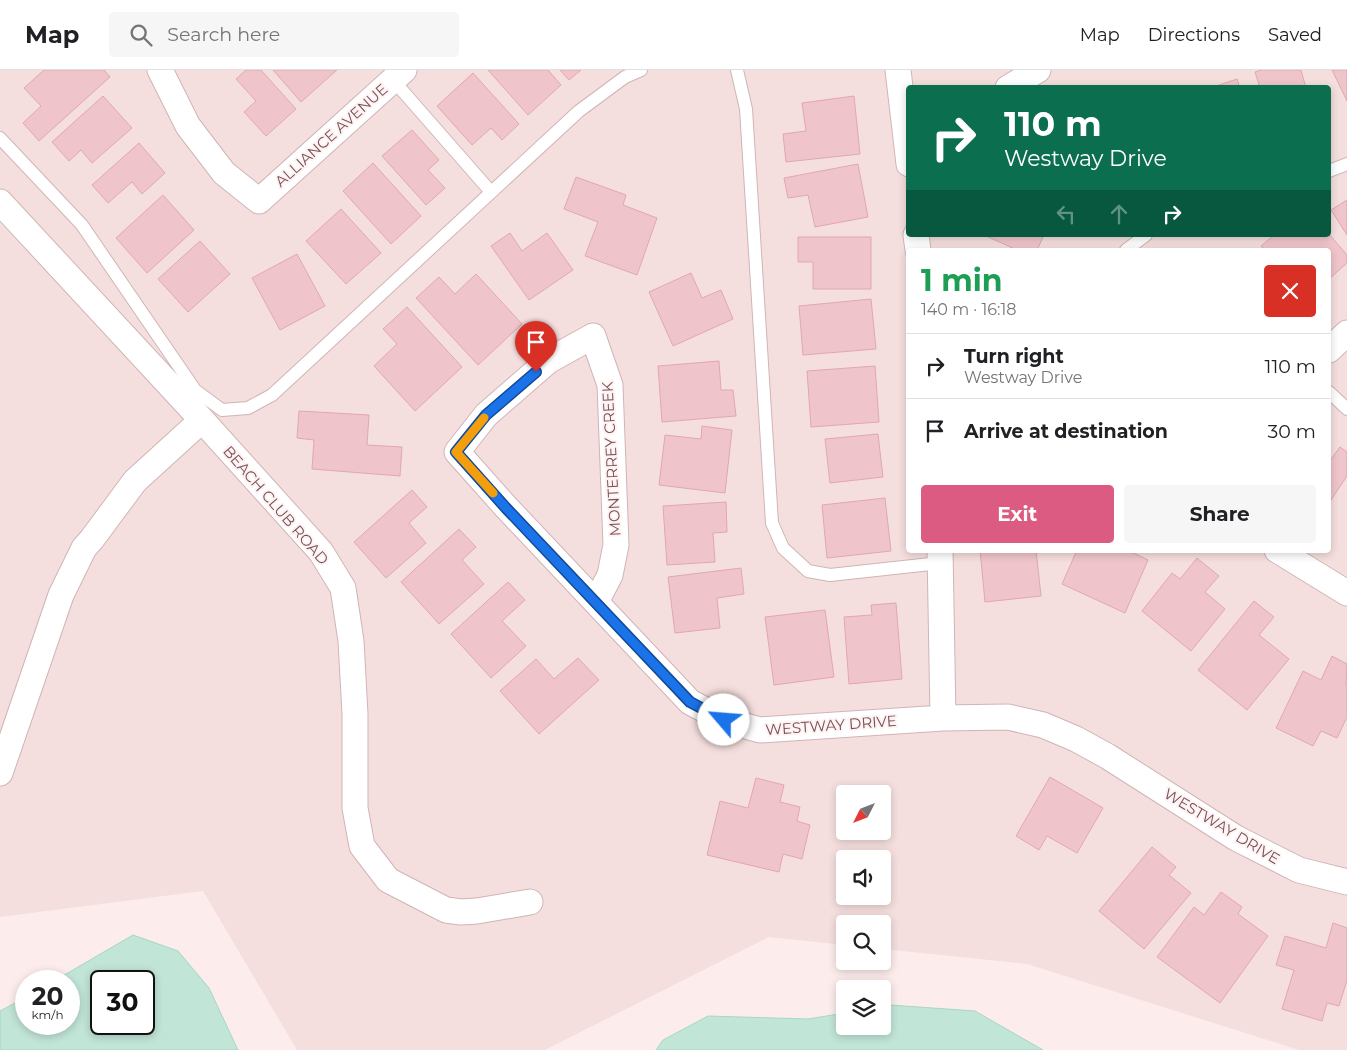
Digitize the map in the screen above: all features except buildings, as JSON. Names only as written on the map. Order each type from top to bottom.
[{"type":"street","name":"ALLIANCE AVENUE","points":[[160,70],[188,126],[224,173],[258,201],[398,75]]},
{"type":"street","points":[[898,70],[906,138]]},
{"type":"street","points":[[1013,85],[1038,70]]},
{"type":"street","name":"BEACH CLUB ROAD","points":[[0,202],[202,420],[321,552],[343,588],[351,641],[355,714],[354,808],[362,846],[388,880],[446,910],[461,912],[477,911],[530,902]]},
{"type":"street","points":[[1331,348],[1347,333]]},
{"type":"street","name":"MONTERREY CREEK","points":[[548,362],[593,336],[610,385],[616,545],[610,575],[596,602]]},
{"type":"street","name":"WESTWAY DRIVE","points":[[548,362],[486,415],[456,452],[506,508],[690,702],[724,720],[760,730],[943,718],[1008,717],[1043,725],[1076,739],[1107,756],[1236,838],[1299,870],[1347,882]]},
{"type":"street","points":[[0,773],[61,595],[84,548],[135,481],[202,420]]},
{"type":"street","points":[[1282,553],[1347,593]]},
{"type":"street","points":[[940,556],[943,718]]},
{"type":"lane","points":[[0,138],[82,225],[195,390],[222,410],[248,408],[272,394],[579,112],[625,77],[641,70]]},
{"type":"lane","points":[[737,70],[746,109],[772,523],[783,548],[808,572],[830,575],[940,556]]},
{"type":"lane","points":[[398,75],[491,192]]},
{"type":"lane","points":[[1331,171],[1347,164]]},
{"type":"lane","points":[[1129,248],[1143,237]]},
{"type":"lane","points":[[1331,394],[1347,409]]},
{"type":"shaded area","points":[[0,70],[1347,70],[1347,1050],[1299,1050],[1027,964],[891,950],[891,915],[836,915],[836,944],[769,937],[545,1050],[297,1050],[203,891],[0,917]]},
{"type":"shaded area","points":[[133,935],[178,951],[209,988],[238,1050],[0,1050],[0,1011],[15,1003],[15,1035],[80,1035],[80,970],[73,970]]},
{"type":"shaded area","points":[[891,1005],[975,1011],[1043,1050],[656,1050],[663,1040],[708,1016],[808,1019],[836,1014],[836,1035],[891,1035]]},
{"type":"slow traffic","points":[[484,418],[456,452],[493,493]]},
{"type":"route","points":[[536,372],[486,415],[456,452],[506,508],[690,702],[724,720]]}]
